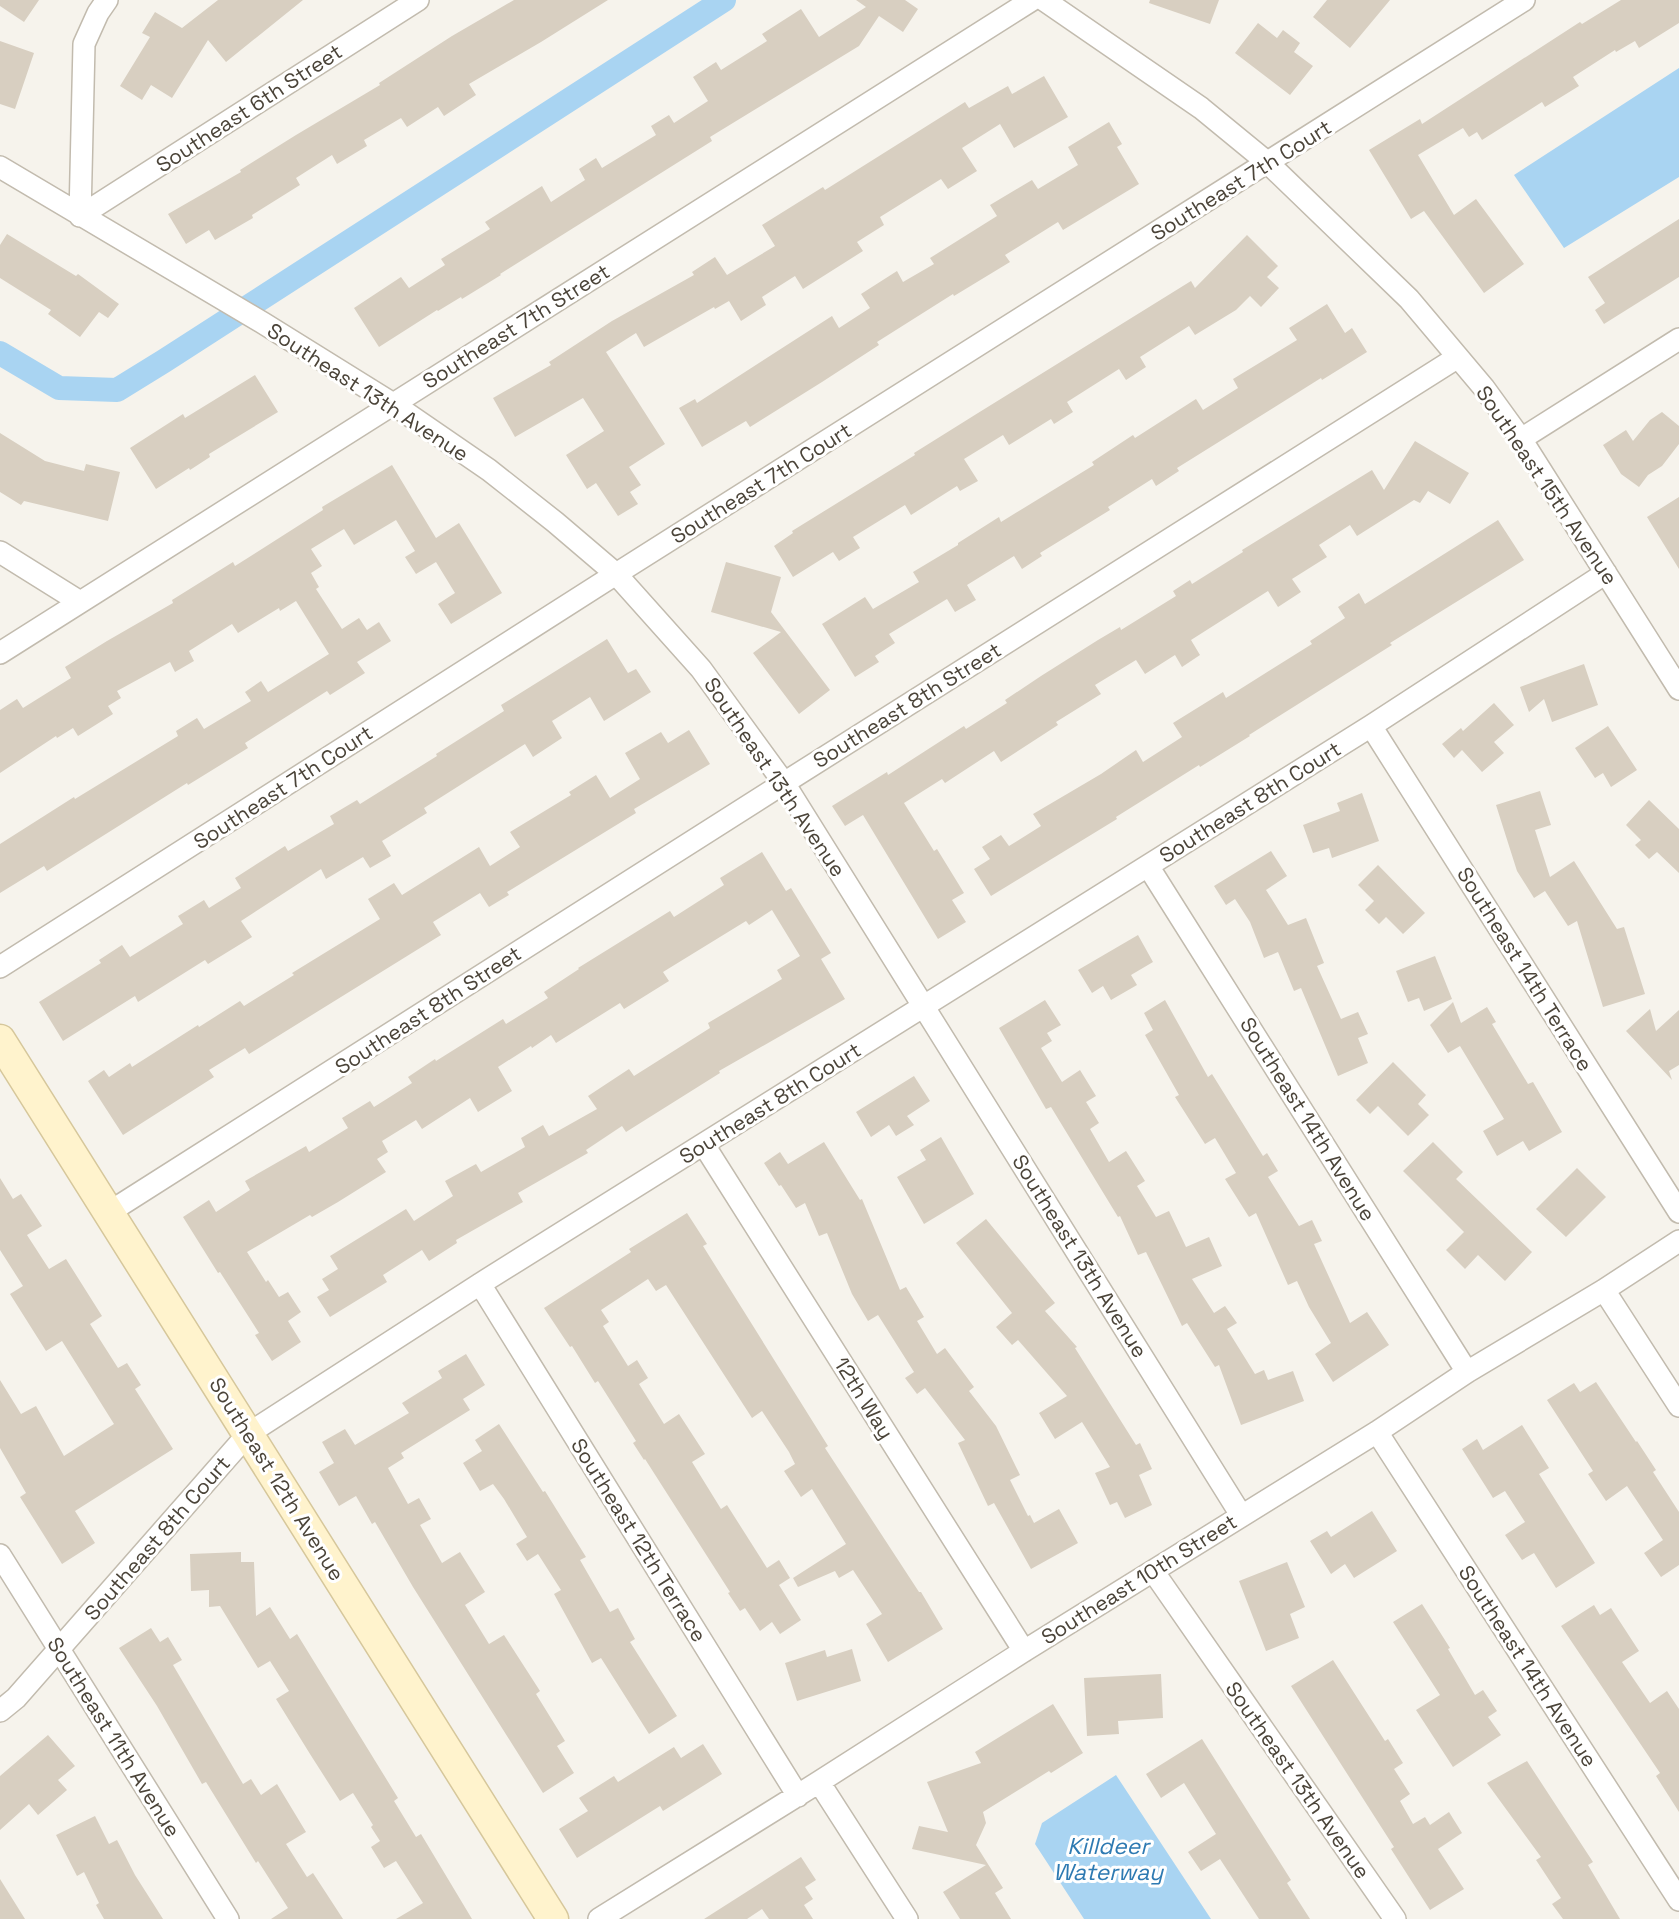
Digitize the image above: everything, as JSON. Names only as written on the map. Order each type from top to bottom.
[{"type":"street","points":[[80,216],[84,44],[97,13],[107,0]]},
{"type":"street","name":"Southeast 6th Street","points":[[80,216],[418,0]]},
{"type":"street","name":"Southeast 7th Street","points":[[0,653],[1032,0]]},
{"type":"street","name":"Southeast 15th Avenue","points":[[1044,0],[1201,108],[1268,163],[1409,299],[1484,388],[1521,439],[1679,690]]},
{"type":"street","name":"Southeast 7th Court","points":[[0,967],[1524,0]]},
{"type":"street","name":"Southeast 13th Avenue","points":[[0,167],[263,323],[393,404],[489,470],[616,575],[701,669],[784,783],[1241,1515]]},
{"type":"street","points":[[1521,439],[1679,340]]},
{"type":"street","name":"Southeast 8th Street","points":[[108,1213],[1458,357]]},
{"type":"street","points":[[0,552],[80,601]]},
{"type":"street","name":"Southeast 8th Court","points":[[0,1711],[16,1698],[248,1434],[480,1284],[1371,726],[1606,573]]},
{"type":"street","name":"Southeast 14th Terrace","points":[[1371,726],[1679,1212]]},
{"type":"street","name":"Southeast 14th Avenue","points":[[1148,866],[1467,1372]]},
{"type":"street","name":"Southeast 12th Avenue","points":[[0,1040],[553,1919]]},
{"type":"street","name":"12th Way","points":[[704,1145],[1024,1651]]},
{"type":"street","name":"Southeast 10th Street","points":[[599,1919],[1679,1241]]},
{"type":"street","name":"Southeast 12th Terrace","points":[[480,1284],[798,1796]]},
{"type":"street","points":[[1604,1290],[1679,1406]]},
{"type":"street","name":"Southeast 14th Avenue","points":[[1377,1432],[1679,1900]]},
{"type":"street","name":"Southeast 11th Avenue","points":[[0,1555],[228,1919]]},
{"type":"street","name":"Southeast 13th Avenue","points":[[1153,1571],[1395,1919]]},
{"type":"street","points":[[819,1782],[907,1919]]},
{"type":"water","points":[[1679,68],[1679,177],[1564,248],[1514,175]]},
{"type":"water","name":"Killdeer Waterway","points":[[1116,1775],[1211,1919],[1084,1919],[1035,1844],[1042,1823]]},
{"type":"building","points":[[0,0],[39,0],[24,22],[0,6]]},
{"type":"building","points":[[218,0],[303,0],[226,62],[208,40],[172,98],[151,85],[142,100],[120,86],[150,37],[142,33],[155,12],[182,28]]},
{"type":"building","points":[[514,0],[608,0],[469,84],[476,95],[444,116],[438,107],[407,127],[401,118],[364,140],[367,146],[337,164],[332,155],[296,178],[300,185],[252,215],[253,218],[215,240],[209,230],[186,244],[168,214],[241,172],[240,170],[380,85],[379,83],[452,36]]},
{"type":"building","points":[[856,0],[905,0],[918,9],[903,32],[879,16],[859,46],[710,137],[712,141],[501,275],[462,299],[461,297],[437,310],[379,347],[354,308],[401,277],[409,288],[445,265],[441,259],[490,229],[485,222],[542,186],[551,202],[585,180],[579,169],[596,158],[602,168],[656,135],[651,126],[669,115],[674,123],[708,101],[693,77],[716,62],[721,70],[767,41],[762,34],[801,9],[819,37],[866,7]]},
{"type":"building","points":[[1150,0],[1219,0],[1210,24],[1149,3]]},
{"type":"building","points":[[1327,0],[1390,0],[1350,48],[1313,17]]},
{"type":"building","points":[[1621,0],[1679,0],[1679,23],[1639,48],[1635,41],[1616,52],[1615,50],[1573,77],[1579,86],[1545,107],[1542,102],[1482,140],[1477,132],[1469,137],[1463,128],[1418,155],[1454,215],[1476,199],[1524,264],[1484,293],[1424,211],[1411,219],[1369,150],[1420,119],[1422,124],[1580,22],[1582,24]]},
{"type":"building","points":[[1258,23],[1277,38],[1283,30],[1300,43],[1294,52],[1313,66],[1290,95],[1235,53]]},
{"type":"building","points":[[0,41],[34,53],[15,109],[0,104]]},
{"type":"building","points":[[1044,76],[1068,117],[1014,148],[1000,124],[962,148],[977,171],[948,189],[941,179],[880,217],[884,225],[857,242],[863,251],[803,289],[795,276],[762,297],[766,305],[741,321],[729,301],[644,347],[636,333],[606,352],[665,444],[629,467],[641,485],[630,492],[638,504],[618,516],[596,483],[587,489],[566,455],[604,431],[583,398],[515,437],[493,398],[551,365],[549,362],[612,321],[694,275],[692,272],[715,257],[727,275],[775,246],[762,225],[823,187],[825,190],[965,102],[969,108],[1008,86],[1012,94]]},
{"type":"building","points":[[1109,122],[1122,144],[1117,147],[1139,184],[1063,230],[1058,222],[1005,255],[1010,262],[877,342],[879,345],[822,382],[750,427],[746,421],[702,447],[679,408],[695,399],[697,403],[832,316],[839,328],[870,308],[861,294],[897,271],[903,282],[934,264],[930,258],[997,216],[990,205],[1032,180],[1038,189],[1078,165],[1068,147]]},
{"type":"building","points":[[1679,219],[1679,277],[1604,324],[1595,310],[1605,303],[1588,277]]},
{"type":"building","points":[[7,234],[76,276],[78,274],[119,304],[108,318],[99,312],[80,337],[48,314],[51,310],[0,278],[0,245]]},
{"type":"building","points":[[1247,235],[1278,266],[1267,277],[1279,288],[1261,307],[1250,296],[1236,310],[1195,335],[1189,326],[1140,357],[1146,367],[1126,380],[1119,369],[1067,402],[1073,412],[1054,424],[1051,419],[1009,445],[1003,435],[964,459],[978,481],[960,491],[957,486],[911,515],[905,505],[853,537],[860,548],[839,561],[833,552],[793,577],[774,546],[793,533],[792,531],[1191,281],[1195,288]]},
{"type":"building","points":[[1327,304],[1345,333],[1352,328],[1367,352],[1177,468],[1179,471],[1156,486],[1152,479],[1108,507],[1110,510],[1040,553],[1042,556],[1022,569],[1014,556],[967,585],[976,600],[955,612],[947,599],[889,634],[895,643],[875,656],[879,662],[855,677],[822,624],[865,597],[873,609],[919,582],[913,572],[999,517],[1001,522],[1094,465],[1092,462],[1133,435],[1135,438],[1196,399],[1203,410],[1238,388],[1233,379],[1297,340],[1289,328]]},
{"type":"building","points":[[255,375],[278,412],[156,489],[130,448],[183,414],[185,418]]},
{"type":"building","points":[[1662,412],[1679,426],[1679,444],[1662,466],[1648,475],[1639,487],[1621,474],[1603,445],[1626,430],[1633,441],[1650,420]]},
{"type":"building","points":[[0,433],[45,461],[84,471],[86,464],[120,472],[108,521],[24,501],[21,505],[0,492]]},
{"type":"building","points":[[1415,441],[1469,473],[1450,504],[1428,491],[1420,503],[1414,500],[1357,536],[1350,525],[1319,545],[1327,557],[1292,579],[1301,592],[1278,607],[1268,591],[1191,640],[1200,655],[1182,667],[1175,655],[1145,674],[1136,660],[1095,685],[1101,694],[1056,722],[1058,725],[1001,762],[994,751],[945,783],[942,779],[904,803],[964,893],[952,900],[966,922],[938,939],[863,815],[845,826],[832,806],[887,772],[888,775],[964,726],[966,729],[1007,703],[1005,700],[1041,676],[1176,596],[1173,591],[1190,580],[1192,584],[1372,470],[1384,490]]},
{"type":"building","points":[[392,465],[436,538],[459,523],[502,593],[451,624],[438,604],[455,593],[436,562],[416,574],[405,557],[415,551],[396,520],[354,545],[344,529],[311,549],[322,566],[311,573],[319,587],[316,589],[342,629],[359,618],[367,630],[379,622],[391,641],[357,662],[365,673],[330,695],[327,691],[245,743],[248,748],[47,871],[44,866],[0,893],[0,844],[178,736],[176,731],[197,718],[204,729],[251,701],[245,692],[261,681],[268,692],[329,654],[296,601],[238,633],[232,624],[189,651],[194,661],[175,672],[170,662],[117,691],[121,698],[108,706],[113,714],[78,736],[73,728],[57,738],[56,736],[0,773],[0,710],[17,699],[23,708],[71,678],[65,667],[173,603],[172,600],[233,562],[235,566],[323,510],[322,507]]},
{"type":"building","points":[[1679,497],[1679,569],[1647,517]]},
{"type":"building","points":[[1498,520],[1524,560],[1390,643],[1392,645],[1250,736],[1200,767],[1199,765],[991,896],[974,869],[990,859],[982,847],[1001,835],[1009,846],[1041,826],[1033,814],[1136,750],[1143,762],[1182,737],[1173,723],[1223,692],[1226,698],[1312,644],[1310,641],[1345,618],[1338,607],[1359,593],[1365,604]]},
{"type":"building","points":[[726,562],[781,577],[771,612],[830,690],[799,714],[753,653],[781,632],[711,612]]},
{"type":"building","points":[[607,639],[628,673],[636,669],[651,692],[604,721],[590,697],[552,721],[562,738],[533,757],[525,744],[424,808],[427,813],[382,841],[391,856],[370,868],[363,857],[326,879],[321,869],[241,921],[252,937],[208,964],[205,960],[138,1002],[135,996],[63,1041],[39,1002],[101,963],[99,960],[122,945],[130,957],[183,924],[178,916],[204,900],[209,908],[241,888],[235,878],[285,846],[288,851],[334,824],[330,816],[357,800],[360,804],[437,756],[436,754],[504,711],[501,705]]},
{"type":"building","points":[[1584,664],[1598,705],[1552,722],[1544,699],[1529,712],[1520,687]]},
{"type":"building","points":[[1494,703],[1514,725],[1494,742],[1504,753],[1482,772],[1462,750],[1454,758],[1442,744],[1461,728],[1463,731]]},
{"type":"building","points":[[1608,726],[1637,770],[1611,787],[1603,773],[1595,778],[1575,748]]},
{"type":"building","points":[[689,730],[710,764],[634,809],[636,813],[507,892],[509,895],[489,907],[480,893],[433,922],[441,935],[249,1054],[245,1048],[209,1070],[214,1077],[123,1135],[88,1081],[104,1070],[109,1077],[130,1063],[132,1067],[240,1001],[244,1006],[294,975],[292,973],[380,919],[368,899],[394,883],[402,895],[479,847],[490,866],[520,847],[510,832],[571,795],[569,792],[596,775],[610,798],[640,779],[625,753],[661,732],[668,743]]},
{"type":"building","points":[[1540,791],[1551,825],[1535,830],[1550,877],[1574,861],[1617,929],[1624,927],[1645,994],[1603,1007],[1577,921],[1568,926],[1545,891],[1534,898],[1517,871],[1496,805]]},
{"type":"building","points":[[1362,793],[1379,841],[1332,858],[1329,848],[1313,853],[1303,825],[1340,811],[1337,803]]},
{"type":"building","points":[[1649,800],[1679,829],[1679,873],[1657,852],[1649,859],[1635,845],[1641,840],[1626,825]]},
{"type":"building","points":[[1271,851],[1287,876],[1266,890],[1288,925],[1306,918],[1324,963],[1317,966],[1341,1019],[1358,1012],[1368,1034],[1358,1038],[1368,1063],[1338,1076],[1301,988],[1294,991],[1278,952],[1264,958],[1250,922],[1235,899],[1226,905],[1214,886]]},
{"type":"building","points":[[762,852],[786,891],[791,888],[831,953],[821,959],[845,999],[719,1071],[720,1073],[626,1132],[622,1126],[586,1150],[588,1153],[518,1193],[523,1202],[456,1240],[457,1243],[429,1261],[422,1250],[383,1275],[387,1282],[330,1317],[317,1297],[329,1290],[322,1279],[338,1269],[330,1256],[406,1209],[414,1221],[453,1196],[445,1181],[476,1164],[481,1172],[525,1147],[521,1138],[543,1125],[549,1136],[597,1109],[588,1096],[629,1069],[634,1076],[710,1028],[708,1023],[782,979],[777,970],[800,956],[772,910],[749,925],[746,921],[663,972],[669,981],[624,1009],[620,1003],[556,1043],[551,1035],[532,1048],[531,1046],[498,1067],[512,1091],[478,1112],[470,1098],[422,1129],[416,1120],[382,1141],[388,1152],[377,1159],[386,1172],[247,1252],[279,1297],[288,1292],[301,1312],[288,1321],[301,1342],[272,1361],[255,1335],[259,1333],[183,1217],[209,1200],[216,1212],[250,1190],[245,1181],[306,1146],[309,1152],[348,1128],[342,1118],[370,1101],[374,1107],[412,1083],[408,1077],[435,1059],[436,1061],[503,1019],[506,1024],[548,998],[544,992],[578,968],[670,911],[674,917],[724,885],[720,878]]},
{"type":"building","points":[[1378,865],[1425,913],[1403,934],[1386,917],[1379,924],[1365,910],[1374,901],[1358,885]]},
{"type":"building","points":[[1138,935],[1153,962],[1131,975],[1137,985],[1111,1000],[1103,986],[1092,993],[1078,970]]},
{"type":"building","points":[[1435,956],[1452,999],[1424,1011],[1419,998],[1408,1002],[1396,971]]},
{"type":"building","points":[[1045,1000],[1061,1025],[1047,1033],[1052,1041],[1041,1048],[1062,1082],[1080,1070],[1096,1096],[1086,1102],[1099,1123],[1090,1129],[1109,1162],[1126,1151],[1145,1181],[1137,1186],[1156,1217],[1169,1211],[1186,1247],[1209,1237],[1222,1266],[1192,1279],[1214,1313],[1225,1306],[1237,1323],[1227,1329],[1255,1374],[1264,1370],[1268,1380],[1293,1371],[1304,1401],[1241,1425],[1219,1365],[1215,1367],[1187,1323],[1182,1326],[1146,1252],[1138,1255],[1120,1216],[1118,1217],[1051,1107],[1046,1109],[999,1028]]},
{"type":"building","points":[[1165,1000],[1208,1077],[1212,1074],[1263,1156],[1267,1153],[1278,1171],[1268,1177],[1299,1226],[1312,1220],[1322,1241],[1314,1244],[1350,1323],[1367,1312],[1389,1345],[1333,1382],[1315,1354],[1331,1343],[1297,1281],[1288,1285],[1256,1213],[1249,1217],[1225,1179],[1236,1173],[1215,1138],[1205,1144],[1175,1097],[1179,1095],[1145,1035],[1153,1030],[1144,1013]]},
{"type":"building","points":[[1453,1002],[1461,1023],[1487,1007],[1496,1022],[1492,1024],[1528,1084],[1533,1082],[1562,1132],[1529,1151],[1523,1141],[1497,1156],[1483,1131],[1504,1119],[1460,1046],[1448,1053],[1430,1025]]},
{"type":"building","points":[[1650,1009],[1656,1031],[1679,1010],[1679,1065],[1669,1071],[1672,1080],[1626,1031]]},
{"type":"building","points":[[1393,1062],[1426,1095],[1418,1104],[1429,1115],[1408,1136],[1378,1106],[1370,1114],[1356,1100]]},
{"type":"building","points":[[914,1076],[930,1101],[907,1116],[914,1125],[896,1136],[889,1125],[871,1137],[856,1112]]},
{"type":"building","points":[[941,1137],[974,1194],[924,1224],[897,1177],[926,1160],[920,1150]]},
{"type":"building","points":[[824,1142],[860,1200],[862,1199],[900,1290],[906,1287],[924,1317],[917,1321],[937,1354],[945,1348],[974,1387],[969,1391],[996,1426],[1020,1475],[1010,1480],[1028,1516],[1030,1515],[1034,1523],[1059,1509],[1078,1543],[1031,1569],[994,1503],[988,1506],[958,1443],[965,1440],[925,1388],[917,1394],[905,1378],[914,1372],[878,1315],[868,1321],[852,1294],[827,1233],[819,1236],[805,1203],[796,1208],[764,1163],[780,1152],[788,1164]]},
{"type":"building","points":[[1433,1142],[1463,1172],[1456,1179],[1532,1252],[1505,1281],[1478,1255],[1465,1269],[1446,1250],[1464,1232],[1403,1171]]},
{"type":"building","points":[[1577,1168],[1606,1197],[1566,1237],[1536,1209]]},
{"type":"building","points":[[0,1178],[13,1199],[21,1194],[42,1226],[27,1235],[49,1269],[66,1259],[102,1316],[90,1324],[118,1368],[127,1363],[141,1385],[135,1389],[173,1449],[75,1511],[95,1543],[62,1564],[20,1497],[26,1493],[0,1448],[0,1380],[21,1414],[36,1406],[64,1456],[114,1424],[62,1341],[46,1351],[10,1294],[23,1286],[0,1250]]},
{"type":"building","points":[[687,1213],[707,1244],[703,1246],[828,1446],[825,1448],[943,1629],[888,1662],[866,1624],[882,1614],[853,1570],[839,1578],[835,1571],[798,1587],[793,1578],[846,1544],[812,1489],[801,1497],[784,1471],[795,1464],[789,1452],[762,1411],[752,1418],[666,1285],[656,1291],[648,1279],[601,1310],[609,1322],[603,1326],[628,1366],[637,1360],[648,1378],[639,1384],[664,1424],[679,1414],[705,1454],[692,1462],[721,1509],[727,1505],[767,1568],[779,1560],[790,1578],[779,1585],[801,1620],[780,1634],[772,1622],[760,1631],[745,1608],[740,1611],[633,1443],[636,1441],[598,1381],[595,1383],[544,1308],[631,1252],[629,1249]]},
{"type":"building","points":[[986,1219],[1055,1303],[1045,1311],[1077,1347],[1075,1348],[1136,1445],[1140,1443],[1152,1469],[1139,1475],[1152,1505],[1125,1518],[1117,1502],[1110,1505],[1095,1473],[1110,1467],[1082,1422],[1055,1439],[1039,1413],[1067,1396],[1018,1340],[1012,1345],[996,1327],[1012,1313],[956,1243]]},
{"type":"building","points":[[466,1354],[485,1385],[463,1399],[470,1410],[401,1453],[404,1458],[388,1468],[408,1504],[419,1498],[431,1519],[420,1525],[442,1563],[460,1552],[485,1592],[465,1605],[489,1644],[504,1635],[540,1691],[536,1694],[565,1741],[557,1746],[574,1773],[543,1793],[375,1522],[372,1524],[356,1496],[339,1506],[319,1472],[334,1463],[322,1442],[345,1429],[355,1445],[409,1413],[402,1403],[442,1378],[438,1371]]},
{"type":"building","points":[[1596,1382],[1656,1470],[1653,1472],[1679,1512],[1679,1565],[1661,1577],[1644,1553],[1663,1540],[1627,1486],[1606,1501],[1588,1474],[1593,1471],[1547,1400],[1574,1383],[1580,1392]]},
{"type":"building","points":[[499,1424],[586,1557],[580,1560],[610,1612],[618,1608],[635,1639],[630,1642],[677,1716],[649,1734],[601,1658],[592,1663],[554,1594],[561,1590],[538,1554],[527,1561],[516,1544],[527,1537],[504,1499],[493,1484],[480,1491],[463,1463],[482,1451],[475,1440]]},
{"type":"building","points":[[1522,1425],[1549,1468],[1539,1474],[1595,1563],[1556,1588],[1534,1553],[1522,1560],[1505,1535],[1525,1522],[1505,1491],[1493,1498],[1462,1449],[1477,1439],[1483,1450]]},
{"type":"building","points":[[1372,1511],[1397,1551],[1354,1578],[1345,1564],[1331,1574],[1310,1541],[1327,1531],[1331,1537]]},
{"type":"building","points":[[241,1552],[241,1562],[254,1562],[256,1616],[270,1607],[290,1639],[297,1634],[398,1798],[394,1801],[416,1837],[421,1834],[472,1919],[396,1919],[423,1903],[396,1861],[384,1868],[371,1847],[380,1841],[353,1793],[340,1801],[310,1754],[276,1699],[289,1691],[270,1661],[258,1668],[220,1606],[209,1607],[209,1590],[191,1591],[190,1554]]},
{"type":"building","points":[[1287,1562],[1305,1607],[1290,1614],[1299,1638],[1266,1651],[1239,1581]]},
{"type":"building","points":[[1422,1604],[1475,1695],[1483,1690],[1497,1711],[1488,1717],[1501,1735],[1453,1767],[1416,1710],[1440,1695],[1393,1622]]},
{"type":"building","points":[[1594,1605],[1600,1615],[1611,1608],[1639,1651],[1622,1662],[1650,1703],[1667,1691],[1679,1709],[1679,1812],[1656,1776],[1660,1773],[1561,1626]]},
{"type":"building","points":[[151,1628],[160,1642],[168,1637],[182,1660],[173,1665],[243,1784],[251,1779],[261,1795],[277,1784],[306,1832],[286,1844],[307,1877],[313,1873],[343,1919],[271,1919],[288,1908],[258,1861],[256,1863],[206,1782],[202,1784],[157,1706],[119,1648]]},
{"type":"building","points":[[852,1649],[861,1681],[797,1701],[785,1663],[825,1650],[827,1657]]},
{"type":"building","points":[[1333,1660],[1385,1741],[1388,1739],[1403,1763],[1394,1769],[1410,1794],[1400,1801],[1413,1824],[1425,1817],[1430,1825],[1449,1812],[1462,1833],[1438,1849],[1464,1889],[1430,1910],[1391,1849],[1394,1847],[1291,1686]]},
{"type":"building","points":[[1161,1674],[1163,1718],[1118,1721],[1119,1734],[1087,1736],[1084,1678]]},
{"type":"building","points":[[1053,1704],[1083,1753],[983,1812],[986,1823],[976,1845],[1003,1888],[995,1893],[1011,1919],[960,1919],[943,1892],[986,1865],[912,1849],[919,1826],[948,1832],[927,1782],[981,1763],[975,1752]]},
{"type":"building","points":[[48,1735],[75,1766],[58,1780],[67,1790],[38,1815],[29,1804],[0,1830],[0,1776]]},
{"type":"building","points":[[1202,1739],[1291,1880],[1287,1883],[1310,1919],[1259,1919],[1220,1859],[1201,1871],[1188,1852],[1216,1834],[1184,1783],[1161,1798],[1146,1774]]},
{"type":"building","points":[[703,1744],[722,1774],[663,1811],[660,1806],[577,1858],[559,1829],[588,1811],[579,1798],[614,1776],[618,1782],[674,1747],[681,1758]]},
{"type":"building","points":[[1527,1761],[1593,1862],[1588,1865],[1620,1919],[1563,1919],[1552,1904],[1561,1898],[1536,1860],[1541,1857],[1487,1783]]},
{"type":"building","points":[[95,1816],[109,1844],[117,1840],[163,1919],[104,1919],[84,1872],[77,1876],[56,1835]]},
{"type":"building","points":[[801,1857],[816,1880],[805,1887],[813,1899],[804,1905],[813,1919],[769,1919],[762,1909],[747,1919],[704,1919]]},
{"type":"building","points":[[0,1879],[25,1919],[0,1919]]},
{"type":"waterway","points":[[0,353],[59,388],[117,390],[724,0]]}]
